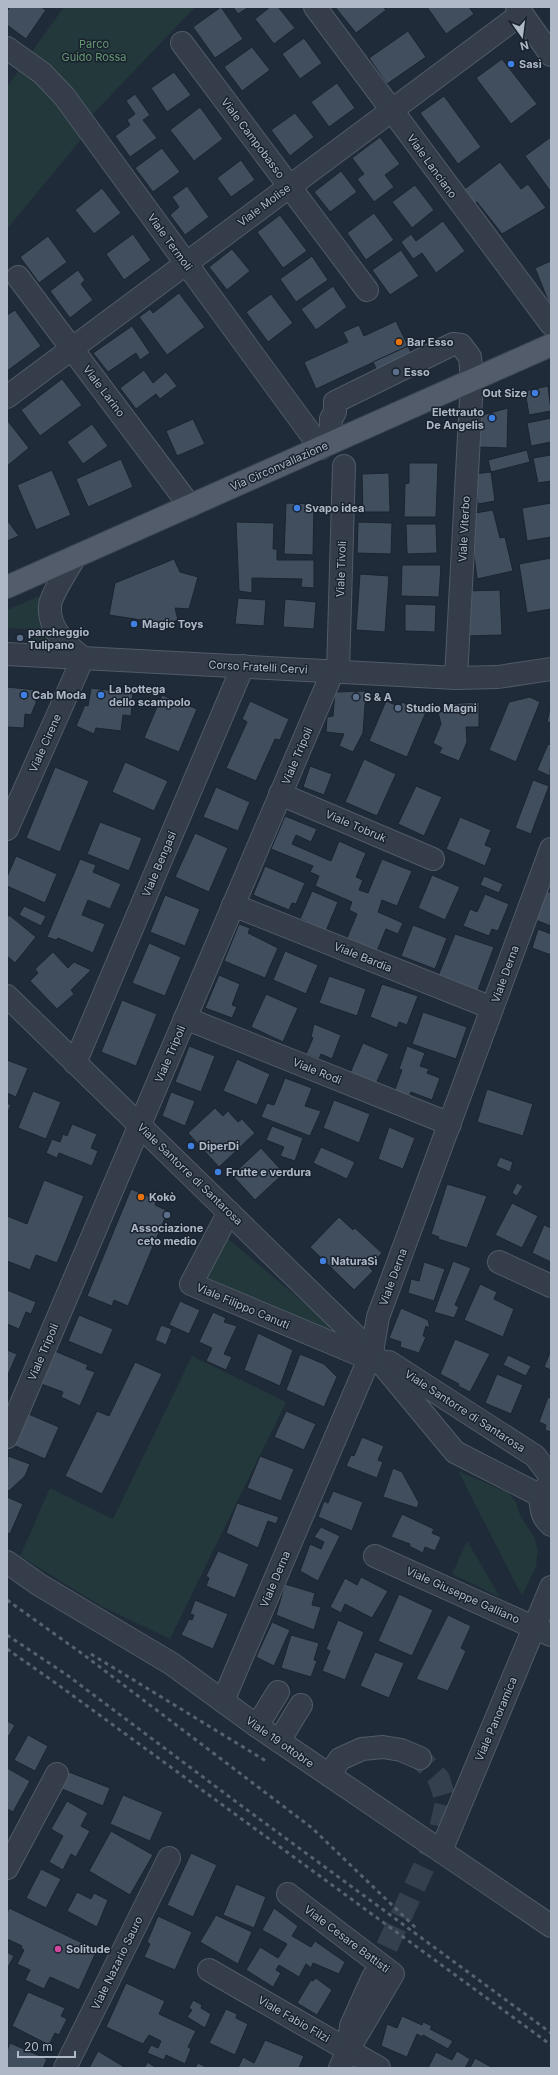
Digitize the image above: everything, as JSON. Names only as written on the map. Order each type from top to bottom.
[{"type":"main road","name":"Via Circonvallazione","points":[[7,587],[551,346]]},
{"type":"street","name":"Viale Lanciano","points":[[315,7],[551,324]]},
{"type":"street","name":"Viale Molise","points":[[7,397],[392,111],[519,10]]},
{"type":"street","points":[[519,10],[551,55]]},
{"type":"street","name":"Viale Campobasso","points":[[182,43],[367,290]]},
{"type":"street","name":"Viale Termoli","points":[[7,48],[42,73],[64,96],[186,264],[325,446]]},
{"type":"street","name":"Viale Larino","points":[[18,277],[190,506]]},
{"type":"street","name":"Viale Viterbo","points":[[325,446],[331,419],[335,412],[335,402],[446,346],[453,344],[461,345],[470,357],[472,380],[456,678]]},
{"type":"street","name":"Viale Tivoli","points":[[335,671],[344,466]]},
{"type":"street","points":[[75,557],[50,604],[53,626],[66,645],[83,658]]},
{"type":"street","name":"Corso Fratelli Cervi","points":[[7,654],[456,678],[498,677],[551,669]]},
{"type":"street","name":"Viale Cirene","points":[[7,829],[83,658]]},
{"type":"street","name":"Viale Bengasi","points":[[76,1063],[243,666]]},
{"type":"street","name":"Viale Tripoli","points":[[7,1437],[280,794],[335,671]]},
{"type":"street","name":"Viale Tobruk","points":[[280,794],[432,859]]},
{"type":"street","name":"Viale Derna","points":[[223,1700],[372,1352],[378,1317],[551,849]]},
{"type":"street","name":"Viale Bardia","points":[[233,905],[492,1008]]},
{"type":"street","name":"Viale Santorre di Santarosa","points":[[7,996],[372,1352],[455,1452],[548,1485]]},
{"type":"street","name":"Viale Rodi","points":[[185,1018],[450,1124]]},
{"type":"street","name":"Viale Filippo Canuti","points":[[229,1212],[190,1284],[358,1354],[372,1352]]},
{"type":"street","points":[[499,1262],[551,1286]]},
{"type":"street","name":"Viale Santorre di Santarosa","points":[[372,1352],[535,1456],[548,1485]]},
{"type":"street","points":[[548,1485],[541,1509],[543,1516],[551,1525]]},
{"type":"street","name":"Viale Giuseppe Galliano","points":[[375,1556],[543,1631]]},
{"type":"street","name":"Viale 19 ottobre","points":[[7,1562],[38,1584],[172,1664],[257,1726],[441,1851],[547,1918]]},
{"type":"street","name":"Viale Panoramica","points":[[441,1851],[543,1631],[551,1586]]},
{"type":"street","points":[[257,1726],[278,1692]]},
{"type":"street","points":[[279,1741],[301,1704]]},
{"type":"street","points":[[329,1775],[340,1759],[362,1749],[383,1747],[395,1749],[420,1758]]},
{"type":"street","points":[[7,1868],[57,1774]]},
{"type":"street","name":"Viale Nazario Sauro","points":[[65,2068],[170,1858]]},
{"type":"street","name":"Viale Cesare Battisti","points":[[288,1894],[394,1974],[344,2059]]},
{"type":"street","name":"Viale Fabio Filzi","points":[[209,1970],[344,2059],[379,2068]]},
{"type":"street","name":"Viale Cesare Battisti","points":[[344,2059],[351,2026],[373,1977]]},
{"type":"green space","name":"Parco Guido Rossa","points":[[64,7],[195,7],[91,116],[56,80],[56,71],[31,53]]},
{"type":"green space","name":"Parco Guido Rossa","points":[[21,67],[38,84],[48,86],[83,137],[7,229],[7,87]]},
{"type":"green space","points":[[44,594],[44,623],[48,636],[57,649],[30,647],[36,630],[7,628],[7,610]]},
{"type":"green space","points":[[227,1238],[352,1343],[203,1276]]},
{"type":"green space","points":[[192,1356],[286,1402],[170,1639],[101,1606],[20,1556],[50,1488],[113,1519]]},
{"type":"green space","points":[[458,1471],[509,1493],[516,1502],[520,1515],[534,1537],[538,1551],[536,1566],[522,1596]]},
{"type":"green space","points":[[467,1541],[500,1597],[452,1574]]},
{"type":"building","points":[[10,7],[41,7],[46,10],[26,39],[7,25],[7,11]]},
{"type":"building","points":[[221,7],[243,39],[215,58],[193,27]]},
{"type":"building","points":[[233,7],[249,7],[238,14]]},
{"type":"building","points":[[270,7],[278,7],[295,28],[274,44],[255,19]]},
{"type":"building","points":[[335,7],[383,7],[386,10],[356,33]]},
{"type":"building","points":[[427,7],[469,7],[474,14],[446,34]]},
{"type":"building","points":[[408,31],[426,57],[387,84],[369,58]]},
{"type":"building","points":[[304,38],[322,63],[300,79],[282,54]]},
{"type":"building","points":[[252,47],[270,70],[242,91],[224,67]]},
{"type":"building","points":[[502,59],[537,104],[511,124],[476,78]]},
{"type":"building","points":[[174,72],[191,95],[167,112],[151,88]]},
{"type":"building","points":[[337,83],[355,108],[329,127],[311,102]]},
{"type":"building","points":[[135,94],[150,115],[143,120],[157,138],[130,157],[115,136],[130,125],[127,120],[135,114],[126,101]]},
{"type":"building","points":[[444,96],[481,147],[458,164],[420,113]]},
{"type":"building","points":[[200,107],[223,139],[194,161],[170,130]]},
{"type":"building","points":[[295,113],[314,137],[290,156],[271,130]]},
{"type":"building","points":[[380,137],[400,164],[385,175],[394,187],[374,202],[357,179],[364,174],[352,158]]},
{"type":"building","points":[[551,137],[551,192],[525,156]]},
{"type":"building","points":[[162,148],[180,172],[153,192],[135,168]]},
{"type":"building","points":[[241,160],[255,180],[231,197],[217,178]]},
{"type":"building","points":[[500,162],[521,189],[528,184],[546,208],[502,234],[477,202],[473,205],[462,191]]},
{"type":"building","points":[[341,171],[357,192],[330,212],[314,192]]},
{"type":"building","points":[[415,185],[434,210],[412,228],[392,202]]},
{"type":"building","points":[[187,186],[209,217],[185,235],[170,215],[179,207],[172,197]]},
{"type":"building","points":[[102,188],[121,213],[94,234],[75,210]]},
{"type":"building","points":[[374,213],[394,240],[366,260],[347,233]]},
{"type":"building","points":[[280,215],[307,251],[283,268],[257,232]]},
{"type":"building","points":[[443,221],[465,251],[436,273],[422,253],[413,259],[401,242],[411,234],[416,241]]},
{"type":"building","points":[[133,234],[151,260],[124,280],[106,254]]},
{"type":"building","points":[[48,236],[67,262],[39,283],[20,257]]},
{"type":"building","points":[[232,249],[250,271],[227,290],[209,267]]},
{"type":"building","points":[[401,250],[419,276],[390,295],[372,270]]},
{"type":"building","points":[[312,256],[328,280],[296,302],[280,279]]},
{"type":"building","points":[[551,261],[551,302],[549,303],[535,268]]},
{"type":"building","points":[[78,270],[85,280],[81,284],[93,300],[70,318],[50,291]]},
{"type":"building","points":[[333,286],[347,307],[316,330],[301,309]]},
{"type":"building","points":[[179,293],[205,327],[167,355],[139,317],[150,309],[153,313]]},
{"type":"building","points":[[271,294],[293,323],[268,342],[246,312]]},
{"type":"building","points":[[15,310],[41,346],[7,371],[7,315]]},
{"type":"building","points":[[396,321],[408,346],[316,389],[304,362],[348,342],[343,332],[359,325],[364,336]]},
{"type":"building","points":[[132,326],[150,353],[140,360],[136,353],[108,372],[93,353]]},
{"type":"building","points":[[408,346],[418,368],[383,384],[373,362]]},
{"type":"building","points":[[144,370],[153,383],[166,372],[177,386],[160,399],[156,394],[136,409],[120,388]]},
{"type":"building","points":[[62,379],[82,405],[40,436],[21,410]]},
{"type":"building","points":[[548,386],[551,411],[529,415],[525,391]]},
{"type":"building","points":[[508,408],[507,448],[477,447],[482,415]]},
{"type":"building","points":[[551,418],[551,442],[531,446],[527,423]]},
{"type":"building","points":[[193,419],[205,444],[177,456],[166,431]]},
{"type":"building","points":[[7,420],[29,448],[7,466]]},
{"type":"building","points":[[92,424],[108,446],[83,464],[67,442]]},
{"type":"building","points":[[527,450],[530,462],[491,472],[488,460]]},
{"type":"building","points":[[551,455],[551,481],[538,483],[533,458]]},
{"type":"building","points":[[121,459],[133,487],[88,507],[76,479]]},
{"type":"building","points":[[409,463],[438,463],[436,517],[404,517],[405,484],[409,483]]},
{"type":"building","points":[[52,470],[71,515],[36,530],[17,485]]},
{"type":"building","points":[[491,472],[495,501],[478,504],[473,474]]},
{"type":"building","points":[[389,473],[390,512],[363,512],[362,474]]},
{"type":"building","points":[[286,503],[314,504],[313,555],[284,554]]},
{"type":"building","points":[[551,503],[551,537],[527,541],[522,508]]},
{"type":"building","points":[[493,510],[500,538],[505,537],[513,571],[477,579],[469,514]]},
{"type":"building","points":[[7,520],[19,536],[7,541]]},
{"type":"building","points":[[236,522],[274,523],[273,549],[277,549],[277,560],[314,560],[314,588],[301,587],[302,579],[252,578],[252,593],[239,591]]},
{"type":"building","points":[[358,522],[392,523],[391,554],[357,553]]},
{"type":"building","points":[[406,524],[436,524],[437,553],[407,554]]},
{"type":"building","points":[[551,558],[551,609],[527,613],[519,564]]},
{"type":"building","points":[[174,559],[180,572],[198,577],[189,609],[175,608],[178,620],[156,627],[154,622],[109,615],[115,583]]},
{"type":"building","points":[[402,565],[441,565],[439,597],[401,596]]},
{"type":"building","points":[[360,574],[389,576],[385,632],[356,630]]},
{"type":"building","points":[[500,590],[502,635],[467,636],[464,591]]},
{"type":"building","points":[[238,598],[266,600],[264,626],[235,624]]},
{"type":"building","points":[[285,599],[316,602],[314,629],[283,627]]},
{"type":"building","points":[[405,604],[436,605],[435,632],[405,631]]},
{"type":"building","points":[[7,687],[37,690],[36,703],[31,715],[25,714],[24,728],[7,727]]},
{"type":"building","points":[[91,688],[133,693],[131,716],[123,715],[121,731],[96,728],[94,734],[76,726],[85,705],[88,706]]},
{"type":"building","points":[[366,691],[363,733],[353,752],[339,746],[344,734],[326,732],[327,717],[333,716],[335,692]]},
{"type":"building","points":[[162,695],[197,709],[179,752],[144,738]]},
{"type":"building","points":[[530,697],[540,702],[516,762],[489,750],[509,702]]},
{"type":"building","points":[[250,701],[289,719],[280,740],[275,739],[256,781],[226,768],[247,722],[242,719]]},
{"type":"building","points":[[386,701],[400,707],[402,702],[426,712],[407,757],[369,741]]},
{"type":"building","points":[[479,702],[479,727],[466,727],[467,742],[459,761],[439,753],[442,748],[433,743],[441,724],[438,712],[447,711],[446,704]]},
{"type":"building","points":[[551,704],[551,723],[547,722]]},
{"type":"building","points":[[548,744],[551,745],[550,776],[537,770]]},
{"type":"building","points":[[364,759],[396,774],[377,816],[345,802]]},
{"type":"building","points":[[125,762],[168,781],[154,811],[112,792]]},
{"type":"building","points":[[310,766],[332,774],[324,795],[303,787]]},
{"type":"building","points":[[55,767],[89,781],[60,852],[26,838]]},
{"type":"building","points":[[533,780],[549,786],[531,834],[515,828]]},
{"type":"building","points":[[416,786],[442,797],[424,836],[398,824]]},
{"type":"building","points":[[216,787],[250,802],[238,831],[203,817]]},
{"type":"building","points":[[285,816],[317,829],[311,842],[296,835],[292,844],[331,861],[339,841],[366,853],[356,877],[363,880],[359,890],[368,893],[382,859],[412,871],[397,906],[382,900],[378,912],[403,923],[398,934],[386,929],[377,951],[347,938],[357,914],[349,910],[352,902],[315,886],[319,876],[310,872],[313,866],[271,849]]},
{"type":"building","points":[[460,817],[491,830],[485,845],[492,848],[485,866],[446,849]]},
{"type":"building","points":[[100,822],[142,838],[129,871],[87,854]]},
{"type":"building","points":[[195,833],[228,848],[209,892],[175,877]]},
{"type":"building","points":[[16,856],[57,874],[45,903],[7,886],[7,877]]},
{"type":"building","points":[[80,859],[96,865],[93,872],[121,884],[110,909],[88,900],[82,915],[105,924],[93,953],[58,938],[56,940],[47,937]]},
{"type":"building","points":[[265,866],[305,883],[296,904],[292,903],[289,910],[253,895]]},
{"type":"building","points":[[432,875],[460,887],[445,920],[418,908]]},
{"type":"building","points":[[484,876],[503,884],[499,893],[480,885]]},
{"type":"building","points":[[544,890],[551,893],[551,926],[533,919]]},
{"type":"building","points":[[312,891],[338,902],[326,931],[300,919]]},
{"type":"building","points":[[485,894],[509,904],[498,931],[492,929],[489,936],[463,926],[470,909],[477,912]]},
{"type":"building","points":[[165,895],[200,909],[185,946],[150,932]]},
{"type":"building","points":[[24,906],[46,916],[41,926],[19,915]]},
{"type":"building","points":[[9,915],[36,937],[15,963],[7,956],[7,918]]},
{"type":"building","points":[[239,924],[250,928],[248,933],[278,948],[265,978],[224,961]]},
{"type":"building","points":[[413,925],[447,938],[435,969],[401,956]]},
{"type":"building","points":[[538,929],[551,934],[551,955],[532,948]]},
{"type":"building","points":[[455,934],[494,947],[478,990],[436,981]]},
{"type":"building","points":[[149,943],[181,957],[165,996],[132,983]]},
{"type":"building","points":[[285,951],[318,965],[306,994],[273,980]]},
{"type":"building","points":[[53,952],[68,968],[74,962],[91,970],[71,990],[74,994],[57,1009],[30,981],[38,973],[35,969]]},
{"type":"building","points":[[219,975],[240,984],[232,1005],[237,1007],[232,1018],[205,1008]]},
{"type":"building","points":[[329,976],[366,989],[357,1016],[319,1003]]},
{"type":"building","points":[[382,984],[418,996],[407,1025],[399,1022],[397,1028],[370,1017]]},
{"type":"building","points":[[266,994],[298,1008],[283,1042],[251,1027]]},
{"type":"building","points":[[122,1000],[157,1014],[136,1066],[101,1052]]},
{"type":"building","points":[[423,1012],[467,1027],[456,1059],[412,1044]]},
{"type":"building","points":[[314,1024],[341,1035],[332,1059],[321,1054],[319,1059],[306,1054],[313,1038],[311,1037]]},
{"type":"building","points":[[363,1043],[389,1054],[376,1084],[350,1073]]},
{"type":"building","points":[[189,1046],[215,1056],[201,1092],[175,1082]]},
{"type":"building","points":[[407,1046],[425,1053],[420,1066],[429,1069],[427,1073],[440,1078],[432,1100],[411,1092],[409,1097],[394,1092],[402,1070],[399,1069]]},
{"type":"building","points":[[237,1059],[270,1074],[257,1105],[223,1091]]},
{"type":"building","points":[[7,1060],[28,1068],[16,1097],[7,1093]]},
{"type":"building","points":[[285,1078],[312,1088],[305,1106],[321,1111],[310,1136],[261,1117],[267,1103],[274,1105]]},
{"type":"building","points":[[487,1089],[533,1104],[523,1136],[477,1122]]},
{"type":"building","points":[[33,1091],[61,1102],[46,1139],[18,1128]]},
{"type":"building","points":[[171,1092],[195,1101],[185,1126],[162,1116]]},
{"type":"building","points":[[334,1100],[370,1114],[359,1143],[323,1128]]},
{"type":"building","points":[[7,1103],[11,1105],[7,1114]]},
{"type":"building","points":[[215,1108],[223,1116],[228,1111],[238,1122],[242,1119],[255,1133],[219,1167],[188,1133]]},
{"type":"building","points":[[72,1124],[97,1134],[91,1148],[98,1151],[92,1166],[59,1153],[57,1158],[46,1153],[52,1139],[60,1142],[63,1134],[67,1136]]},
{"type":"building","points":[[272,1126],[303,1138],[295,1161],[280,1156],[284,1147],[266,1140]]},
{"type":"building","points":[[389,1127],[415,1138],[403,1169],[378,1159]]},
{"type":"building","points":[[321,1147],[355,1162],[347,1179],[313,1163]]},
{"type":"building","points":[[261,1148],[284,1173],[255,1200],[232,1175]]},
{"type":"building","points":[[500,1157],[513,1162],[510,1172],[496,1166]]},
{"type":"building","points":[[44,1180],[84,1196],[57,1263],[36,1255],[30,1270],[7,1261],[7,1216],[27,1224]]},
{"type":"building","points":[[517,1183],[523,1186],[517,1196],[512,1193]]},
{"type":"building","points":[[447,1184],[487,1196],[467,1248],[438,1239],[439,1237],[431,1234]]},
{"type":"building","points":[[131,1189],[157,1200],[155,1205],[168,1211],[128,1306],[114,1300],[112,1306],[87,1296]]},
{"type":"building","points":[[512,1203],[538,1216],[522,1248],[495,1235]]},
{"type":"building","points":[[339,1217],[353,1230],[355,1228],[382,1253],[369,1267],[373,1271],[354,1290],[310,1247]]},
{"type":"building","points":[[544,1225],[551,1228],[551,1262],[532,1253]]},
{"type":"building","points":[[453,1261],[471,1268],[455,1305],[459,1307],[454,1318],[434,1312]]},
{"type":"building","points":[[424,1262],[445,1269],[434,1301],[408,1293],[411,1279],[419,1281]]},
{"type":"building","points":[[480,1284],[497,1292],[494,1299],[514,1309],[503,1337],[464,1320]]},
{"type":"building","points":[[7,1290],[36,1302],[31,1314],[26,1312],[19,1329],[7,1324]]},
{"type":"building","points":[[180,1301],[200,1310],[189,1334],[169,1325]]},
{"type":"building","points":[[401,1308],[428,1320],[430,1328],[426,1326],[423,1336],[426,1337],[419,1353],[400,1347],[401,1342],[389,1338]]},
{"type":"building","points":[[213,1312],[226,1318],[224,1322],[237,1326],[224,1354],[232,1357],[226,1370],[206,1361],[212,1348],[199,1342]]},
{"type":"building","points":[[79,1315],[113,1329],[102,1355],[68,1341]]},
{"type":"building","points":[[161,1325],[172,1329],[166,1345],[155,1340]]},
{"type":"building","points":[[258,1333],[293,1350],[280,1386],[244,1370]]},
{"type":"building","points":[[455,1339],[490,1354],[470,1392],[458,1386],[459,1384],[440,1374]]},
{"type":"building","points":[[7,1350],[17,1354],[7,1377]]},
{"type":"building","points":[[551,1350],[551,1370],[544,1367]]},
{"type":"building","points":[[55,1351],[88,1365],[86,1369],[95,1372],[80,1406],[61,1397],[63,1392],[41,1384]]},
{"type":"building","points":[[300,1354],[324,1364],[337,1377],[324,1407],[286,1390]]},
{"type":"building","points":[[508,1355],[531,1366],[526,1376],[503,1365]]},
{"type":"building","points":[[135,1362],[162,1374],[102,1494],[65,1476],[97,1411],[109,1416]]},
{"type":"building","points":[[497,1374],[523,1385],[511,1414],[485,1403]]},
{"type":"building","points":[[548,1397],[551,1398],[551,1432],[545,1430],[546,1425],[539,1422]]},
{"type":"building","points":[[286,1411],[316,1424],[304,1450],[274,1437]]},
{"type":"building","points":[[26,1413],[59,1427],[45,1459],[13,1445]]},
{"type":"building","points":[[362,1437],[384,1446],[378,1460],[383,1462],[377,1478],[346,1466],[351,1455],[354,1456]]},
{"type":"building","points":[[8,1456],[30,1464],[25,1476],[9,1491],[7,1490]]},
{"type":"building","points":[[260,1456],[294,1469],[281,1501],[247,1488]]},
{"type":"building","points":[[393,1468],[402,1472],[419,1503],[417,1508],[383,1497]]},
{"type":"building","points":[[333,1491],[363,1502],[352,1531],[318,1517],[324,1501],[328,1503]]},
{"type":"building","points":[[7,1497],[23,1504],[10,1534],[7,1533]]},
{"type":"building","points":[[237,1503],[279,1517],[276,1524],[268,1521],[258,1548],[226,1533]]},
{"type":"building","points":[[402,1514],[434,1529],[432,1533],[441,1537],[435,1551],[425,1547],[423,1553],[409,1546],[410,1544],[391,1537]]},
{"type":"building","points":[[321,1527],[340,1536],[318,1581],[300,1571],[310,1544],[321,1549],[324,1542],[314,1537]]},
{"type":"building","points":[[218,1551],[249,1564],[235,1598],[206,1586],[209,1578],[206,1576]]},
{"type":"building","points":[[361,1577],[388,1591],[372,1618],[345,1604],[341,1613],[330,1607],[345,1578],[357,1585]]},
{"type":"building","points":[[285,1584],[315,1593],[312,1605],[321,1607],[314,1630],[276,1615]]},
{"type":"building","points":[[399,1594],[433,1610],[412,1656],[378,1641]]},
{"type":"building","points":[[195,1600],[228,1614],[213,1649],[181,1635],[189,1619],[192,1620],[194,1615],[190,1614]]},
{"type":"building","points":[[448,1615],[471,1626],[461,1648],[466,1651],[448,1691],[416,1679]]},
{"type":"building","points":[[338,1620],[364,1632],[345,1680],[322,1671],[330,1651],[326,1649]]},
{"type":"building","points":[[272,1622],[290,1630],[274,1666],[256,1657]]},
{"type":"building","points":[[291,1635],[319,1643],[314,1660],[317,1661],[311,1677],[281,1668]]},
{"type":"building","points":[[375,1652],[404,1663],[389,1698],[360,1686]]},
{"type":"building","points":[[7,1721],[15,1725],[9,1736],[7,1735]]},
{"type":"building","points":[[28,1735],[48,1746],[35,1771],[14,1760]]},
{"type":"building","points":[[7,1768],[30,1781],[13,1812],[7,1809]]},
{"type":"building","points":[[69,1772],[110,1788],[103,1806],[62,1789]]},
{"type":"building","points":[[123,1795],[163,1812],[150,1841],[110,1824]]},
{"type":"building","points":[[67,1801],[88,1813],[81,1826],[90,1831],[76,1857],[71,1854],[63,1870],[49,1862],[63,1836],[51,1829]]},
{"type":"building","points":[[111,1831],[153,1855],[130,1895],[89,1871]]},
{"type":"building","points":[[191,1853],[217,1865],[193,1917],[167,1905]]},
{"type":"building","points":[[41,1869],[61,1879],[46,1908],[26,1898]]},
{"type":"building","points":[[236,1884],[266,1897],[254,1928],[223,1915]]},
{"type":"building","points":[[77,1892],[91,1899],[94,1893],[108,1900],[97,1927],[67,1911]]},
{"type":"building","name":"Solitude","points":[[9,1908],[97,1950],[79,1990],[50,1977],[44,1989],[25,1980],[30,1970],[17,1964],[24,1950],[21,1948],[22,1946],[7,1939],[7,1913]]},
{"type":"building","points":[[274,1908],[298,1926],[292,1936],[311,1947],[315,1941],[345,1962],[339,1974],[313,1963],[311,1968],[306,1964],[299,1977],[279,1965],[276,1970],[281,1973],[273,1987],[246,1970],[260,1947],[278,1958],[287,1944],[262,1930]]},
{"type":"building","points":[[216,1915],[252,1932],[238,1964],[200,1942]]},
{"type":"building","points":[[158,1916],[192,1932],[175,1970],[144,1957],[150,1944],[147,1942]]},
{"type":"building","points":[[7,1952],[14,1956],[7,1969]]},
{"type":"building","points":[[316,1978],[332,1990],[317,2015],[297,2003],[311,1980],[313,1981]]},
{"type":"building","points":[[126,1983],[165,2001],[159,2014],[196,2031],[188,2047],[191,2049],[185,2064],[166,2055],[164,2060],[147,2053],[151,2045],[158,2048],[161,2041],[149,2035],[143,2044],[106,2027]]},
{"type":"building","points":[[28,1992],[65,2008],[61,2016],[67,2019],[59,2035],[55,2033],[49,2045],[12,2026]]},
{"type":"building","points":[[193,2000],[202,2005],[201,2008],[211,2014],[205,2028],[187,2017],[192,2010],[189,2008]]},
{"type":"building","points":[[226,2009],[237,2014],[236,2018],[248,2024],[235,2055],[209,2043]]},
{"type":"building","points":[[402,2016],[422,2025],[423,2022],[432,2026],[430,2029],[453,2041],[448,2049],[423,2035],[422,2037],[417,2034],[407,2057],[381,2046],[387,2024],[397,2028]]},
{"type":"building","points":[[265,2040],[304,2056],[299,2068],[238,2068],[243,2057],[254,2063]]},
{"type":"building","points":[[10,2043],[47,2059],[43,2068],[7,2068],[7,2051]]},
{"type":"building","points":[[98,2051],[126,2068],[89,2068]]},
{"type":"building","points":[[457,2051],[470,2059],[465,2068],[428,2068],[436,2052],[452,2060]]},
{"type":"building","points":[[475,2058],[493,2068],[470,2068]]},
{"type":"building","points":[[148,2062],[150,2064],[157,2068],[144,2068]]},
{"type":"building","points":[[198,2063],[208,2068],[195,2068]]},
{"type":"tunnel","points":[[373,1977],[439,1834],[446,1802],[439,1779],[420,1758]]},
{"type":"railway","points":[[7,1600],[84,1655],[312,1828],[418,1930]]},
{"type":"railway","points":[[7,1635],[67,1675],[239,1804],[551,2033]]},
{"type":"railway","points":[[7,1649],[551,2045]]},
{"type":"railway","points":[[91,1654],[266,1761]]},
{"type":"place","name":"Sasì","points":[[511,64]]},
{"type":"place","name":"Bar Esso","points":[[399,342]]},
{"type":"place","name":"Esso","points":[[396,372]]},
{"type":"place","name":"Out Size","points":[[535,393]]},
{"type":"place","name":"Elettrauto De Angelis","points":[[492,418]]},
{"type":"place","name":"Svapo idea","points":[[297,508]]},
{"type":"place","name":"Magic Toys","points":[[134,624]]},
{"type":"place","name":"parcheggio Tulipano","points":[[20,638]]},
{"type":"place","name":"Cab Moda","points":[[24,695]]},
{"type":"place","name":"La bottega dello scampolo","points":[[101,695]]},
{"type":"place","name":"S & A","points":[[356,697]]},
{"type":"place","name":"Studio Magni","points":[[398,708]]},
{"type":"place","name":"DiperDi","points":[[191,1146]]},
{"type":"place","name":"Frutte e verdura","points":[[218,1172]]},
{"type":"place","name":"Kokò","points":[[141,1197]]},
{"type":"place","name":"Associazione ceto medio","points":[[167,1215]]},
{"type":"place","name":"NaturaSì","points":[[323,1261]]},
{"type":"place","name":"Solitude","points":[[58,1949]]}]
